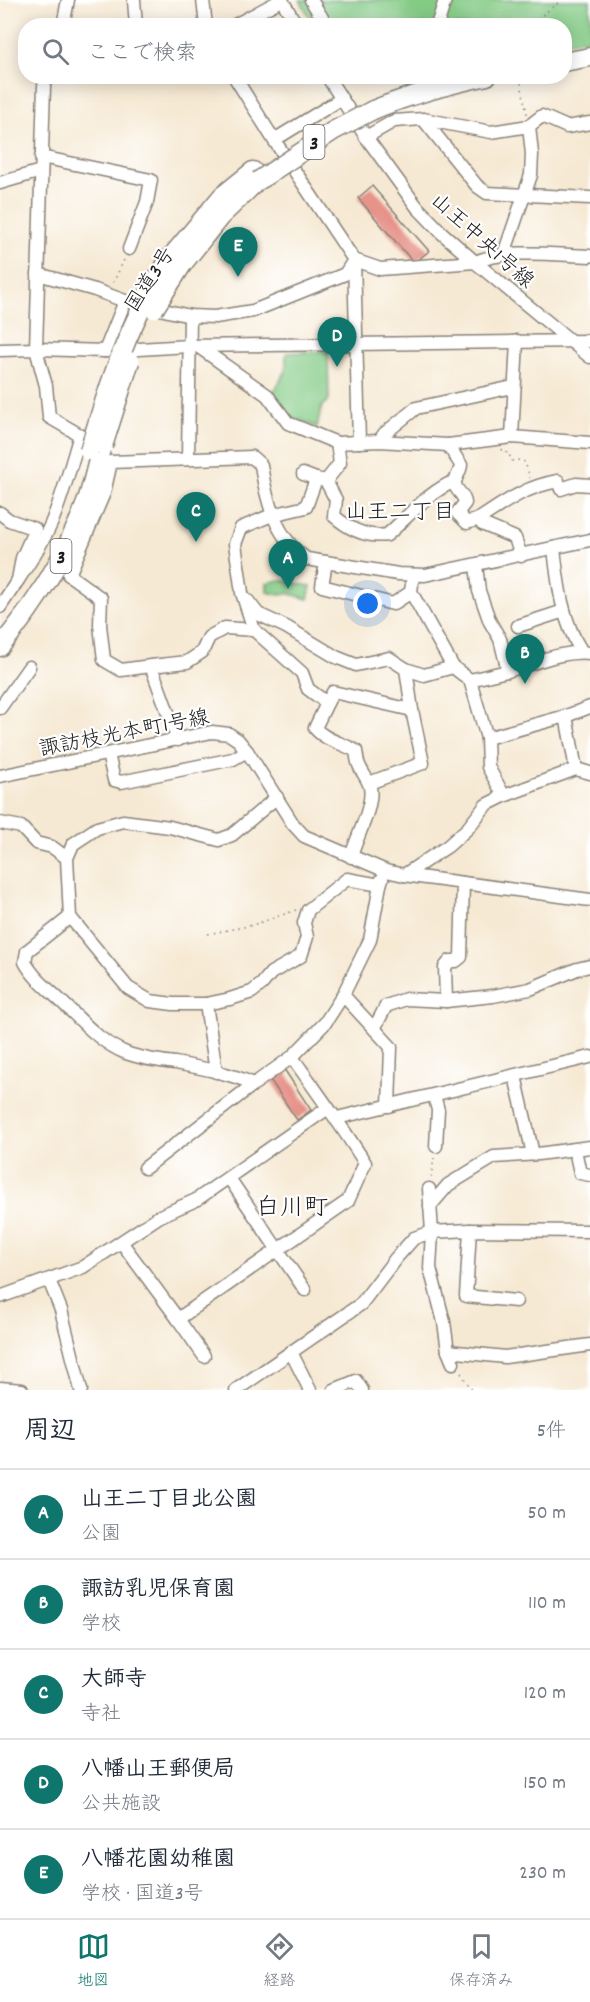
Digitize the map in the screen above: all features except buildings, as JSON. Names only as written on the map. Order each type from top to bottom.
[{"type":"highway","points":[[572,49],[590,46]]},
{"type":"highway","points":[[572,60],[590,57]]},
{"type":"highway","name":"国道3号","points":[[371,105],[410,84]]},
{"type":"highway","name":"国道3号","points":[[0,630],[45,564],[95,451],[136,343],[177,261],[222,196],[256,176],[326,121],[371,105],[451,84]]},
{"type":"highway","name":"国道3号","points":[[0,647],[22,622],[54,570],[86,503],[95,451]]},
{"type":"street","points":[[65,18],[68,0]]},
{"type":"street","points":[[134,0],[135,18]]},
{"type":"street","points":[[203,0],[205,18]]},
{"type":"street","points":[[248,18],[282,0],[292,18]]},
{"type":"street","points":[[311,0],[322,18]]},
{"type":"street","points":[[439,18],[445,0]]},
{"type":"street","points":[[45,84],[36,349],[46,386],[49,417],[95,451],[188,459],[252,457],[261,465],[264,489],[273,515],[290,545],[307,560],[413,576],[522,556],[590,540]]},
{"type":"street","points":[[239,84],[354,260],[359,442]]},
{"type":"street","name":"山王中央1号線","points":[[332,84],[366,137],[417,207],[475,262],[590,357]]},
{"type":"street","points":[[274,140],[340,99]]},
{"type":"street","points":[[366,137],[394,121],[423,119],[491,132],[529,126],[542,116],[567,127],[590,123]]},
{"type":"street","points":[[423,119],[477,186],[487,193],[590,198]]},
{"type":"street","points":[[504,254],[531,175],[532,154],[529,126]]},
{"type":"street","points":[[41,157],[151,180],[147,201],[129,249]]},
{"type":"street","points":[[0,183],[41,171]]},
{"type":"street","points":[[354,260],[380,269],[475,262],[486,257],[504,254],[590,256]]},
{"type":"street","points":[[38,274],[110,292],[125,301],[190,316],[215,317],[253,311],[345,274],[354,260]]},
{"type":"street","points":[[105,351],[125,301]]},
{"type":"street","points":[[188,459],[194,347],[190,316]]},
{"type":"street","points":[[506,437],[517,341]]},
{"type":"street","points":[[0,350],[105,351],[194,347],[517,341],[590,342]]},
{"type":"street","points":[[194,347],[267,395],[288,423],[337,443],[380,441],[448,446],[506,437],[590,443]]},
{"type":"street","points":[[380,441],[384,434],[416,408],[513,387]]},
{"type":"street","points":[[327,703],[308,689],[302,673],[254,630],[242,593],[235,544],[241,528],[273,515],[306,507],[321,480],[340,463],[337,443]]},
{"type":"street","points":[[303,474],[321,480],[336,500],[334,516],[347,527],[378,536],[387,535],[444,485],[455,481],[461,465],[448,446]]},
{"type":"street","points":[[0,607],[36,554],[65,486],[95,451]]},
{"type":"street","points":[[95,451],[104,493],[69,575],[100,598],[104,660],[121,670],[187,662],[202,652],[209,637],[225,628],[254,630]]},
{"type":"street","points":[[455,481],[456,486],[464,495],[465,503],[457,513],[466,523],[479,519],[522,491],[533,487],[558,481],[561,489],[576,484],[590,486]]},
{"type":"street","points":[[0,513],[9,520],[35,530],[22,558],[18,580]]},
{"type":"street","points":[[479,519],[482,524],[515,538],[522,556]]},
{"type":"street","points":[[554,548],[558,584],[571,635],[586,653]]},
{"type":"street","points":[[326,562],[322,586],[393,604],[411,592]]},
{"type":"street","points":[[476,565],[479,591],[490,621],[500,639],[508,671]]},
{"type":"street","points":[[413,576],[411,592],[453,667],[470,680],[487,738],[488,767],[504,796]]},
{"type":"street","points":[[242,593],[258,614],[286,627],[336,657],[356,665],[389,658],[406,669],[424,675],[453,667]]},
{"type":"street","points":[[518,626],[564,611]]},
{"type":"street","points":[[470,680],[555,656],[586,653]]},
{"type":"street","points":[[151,666],[178,740]]},
{"type":"street","points":[[0,708],[29,667]]},
{"type":"street","points":[[369,783],[423,762],[406,669]]},
{"type":"street","points":[[351,857],[371,796],[369,783],[358,764],[356,751],[346,744],[320,734],[315,728],[333,692],[412,710]]},
{"type":"street","points":[[487,738],[590,707]]},
{"type":"street","points":[[566,716],[576,770]]},
{"type":"street","name":"諏訪枝光本町1号線","points":[[0,776],[212,732],[229,734],[238,740],[247,751],[293,824],[304,836],[386,871],[590,900]]},
{"type":"street","points":[[108,754],[114,780],[121,782],[233,759],[247,751]]},
{"type":"street","points":[[404,875],[448,846],[468,828],[486,805],[504,796],[576,770],[590,773]]},
{"type":"street","points":[[277,797],[232,835],[219,840],[170,827],[123,821],[97,828],[73,844],[67,858],[70,917],[128,988],[150,1001],[173,1004],[206,1004],[252,992],[271,973],[301,956],[307,938],[304,923],[307,908],[347,879],[380,885]]},
{"type":"street","points":[[0,823],[21,827],[36,843],[52,847],[67,858]]},
{"type":"street","points":[[145,1168],[292,1057],[325,1023],[343,995],[370,940],[380,885],[386,871]]},
{"type":"street","points":[[446,1001],[445,967],[450,961],[456,961],[461,957],[463,882]]},
{"type":"street","points":[[70,917],[27,951],[25,962],[31,974],[99,1038],[124,1052],[147,1060],[236,1076],[254,1084]]},
{"type":"street","points":[[375,1028],[386,1006],[406,999],[446,1001],[493,996],[530,989],[577,969],[590,966]]},
{"type":"street","points":[[343,995],[391,1047],[389,1106]]},
{"type":"street","points":[[206,1004],[216,1072]]},
{"type":"street","points":[[178,1319],[348,1201],[365,1163],[337,1118],[292,1057]]},
{"type":"street","points":[[337,1118],[590,1057]]},
{"type":"street","points":[[515,1076],[533,1154]]},
{"type":"street","points":[[434,1095],[438,1110],[436,1146]]},
{"type":"street","points":[[0,1297],[83,1266],[122,1243],[160,1216],[196,1200],[328,1108]]},
{"type":"street","points":[[430,1206],[448,1185],[494,1157],[590,1147]]},
{"type":"street","points":[[575,1149],[580,1173],[590,1175]]},
{"type":"street","points":[[229,1178],[305,1290]]},
{"type":"street","points":[[429,1189],[432,1232],[430,1268],[451,1357],[505,1357],[590,1345]]},
{"type":"street","points":[[470,1230],[466,1296],[516,1301]]},
{"type":"street","points":[[236,1390],[361,1304],[414,1238],[432,1232],[470,1230],[590,1231]]},
{"type":"street","points":[[122,1243],[204,1356]]},
{"type":"street","points":[[49,1280],[61,1310],[81,1390]]},
{"type":"street","points":[[291,1352],[310,1390]]},
{"type":"street","points":[[334,1390],[356,1382],[362,1390]]},
{"type":"street","points":[[0,1388],[22,1390]]},
{"type":"path","points":[[538,18],[558,3],[557,0]]},
{"type":"path","points":[[521,84],[529,126]]},
{"type":"path","points":[[110,292],[129,249]]},
{"type":"path","points":[[506,437],[502,452],[509,453],[511,462],[519,460],[525,462],[533,487]]},
{"type":"path","points":[[208,934],[253,925],[307,908]]},
{"type":"path","points":[[429,1189],[436,1146]]},
{"type":"path","points":[[451,1357],[472,1390]]},
{"type":"green space","points":[[300,0],[590,0],[590,38],[572,42],[572,18],[310,18]]},
{"type":"green space","points":[[328,351],[329,400],[322,406],[317,427],[293,418],[272,395],[286,371],[286,353]]},
{"type":"green space","points":[[279,580],[311,586],[308,599],[287,593],[279,595],[267,592],[267,583]]},
{"type":"place","name":"八幡花園幼稚園","points":[[238,277]]},
{"type":"place","name":"八幡山王郵便局","points":[[337,367]]},
{"type":"place","name":"大師寺","points":[[196,542]]},
{"type":"place","name":"山王二丁目北公園","points":[[288,589]]},
{"type":"place","name":"諏訪乳児保育園","points":[[525,684]]},
{"type":"district","name":"山王二丁目","points":[[400,510]]},
{"type":"district","name":"白川町","points":[[292,1206]]}]
